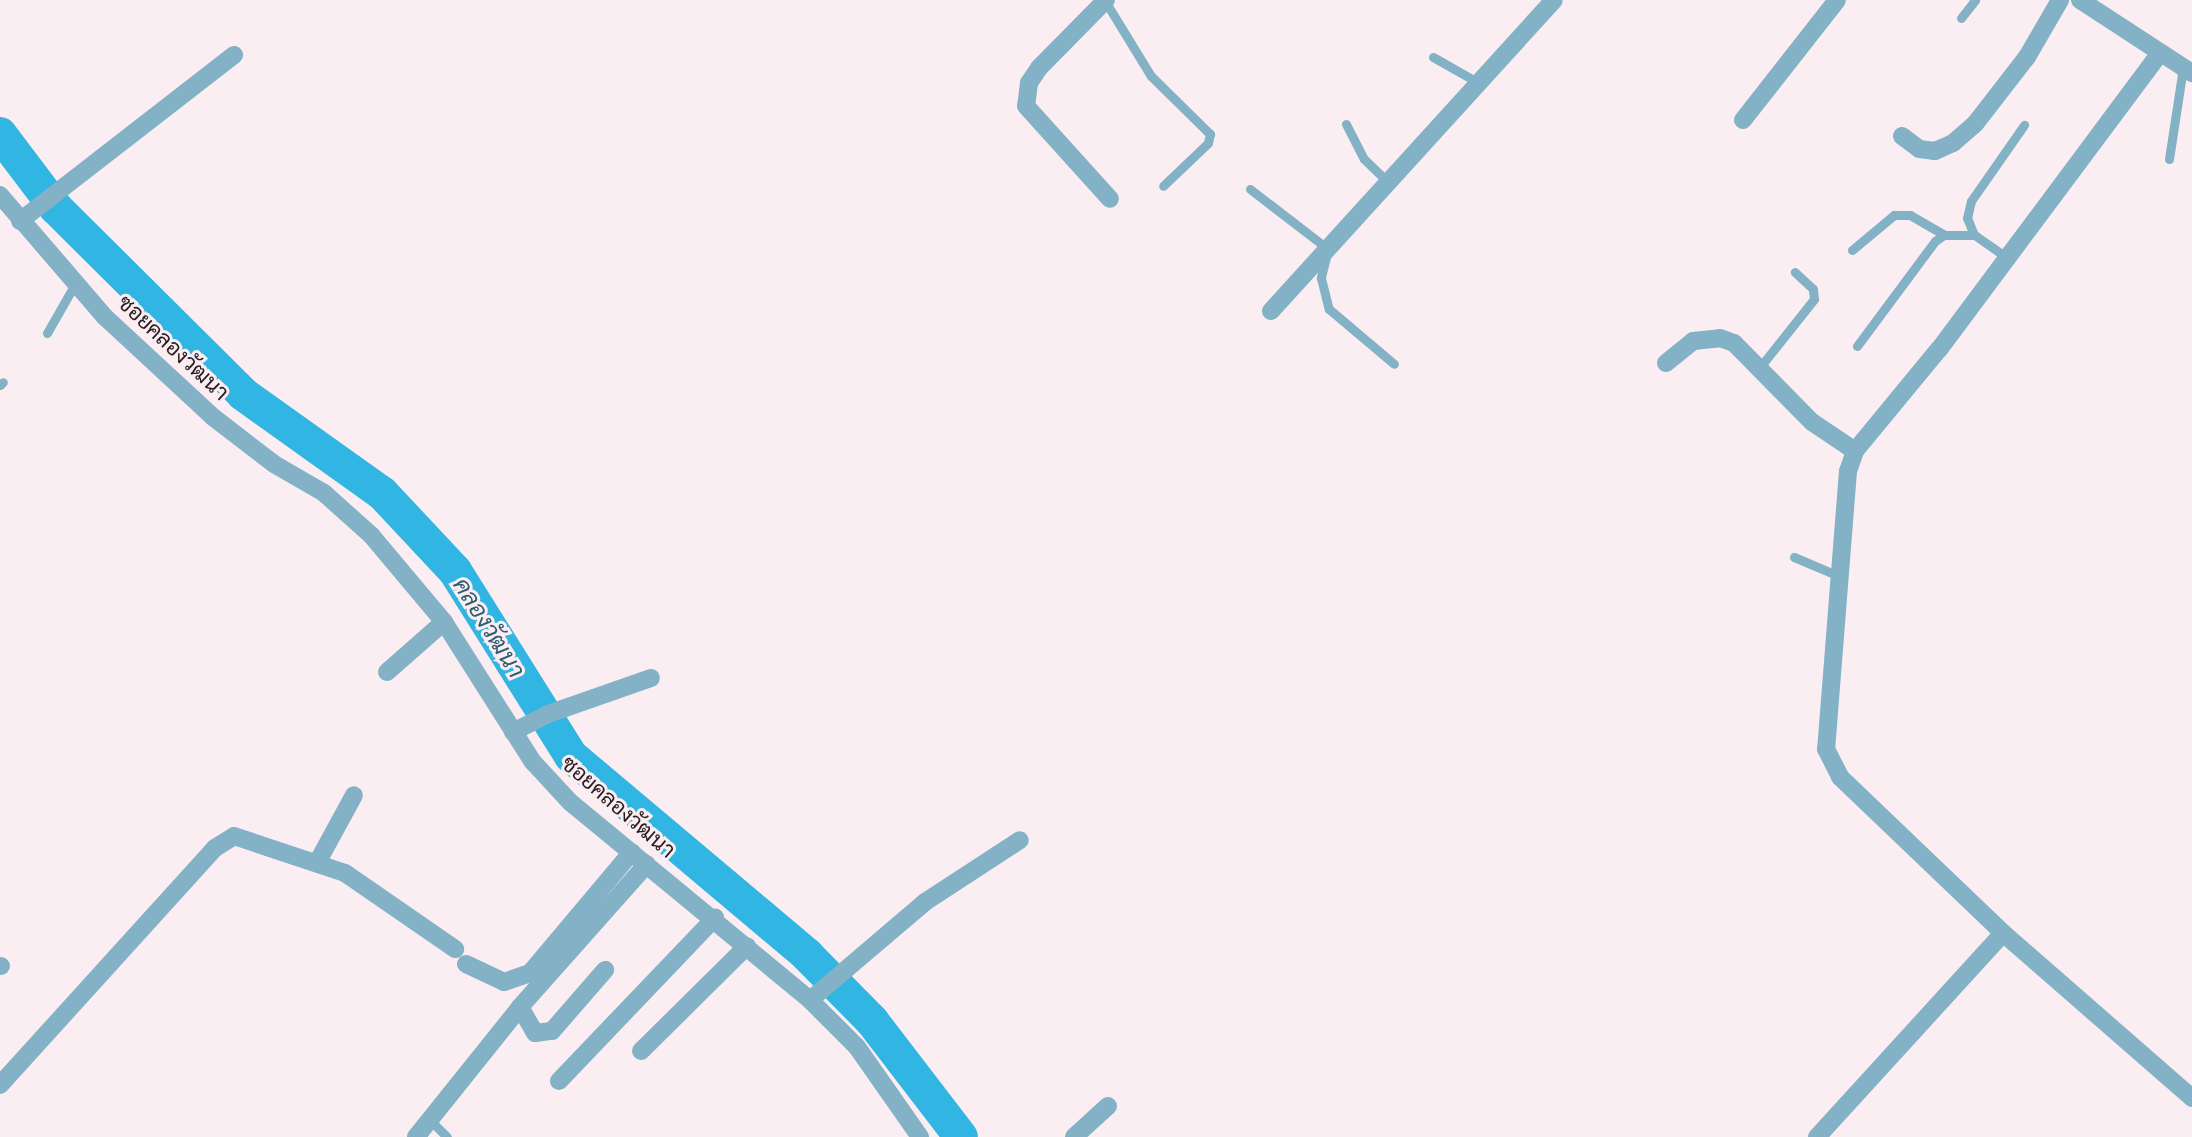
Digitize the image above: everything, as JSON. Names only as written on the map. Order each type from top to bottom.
[{"type":"street","points":[[1105,0],[1039,68],[1029,83],[1026,106],[1038,125],[1110,199]]},
{"type":"street","points":[[1271,311],[1554,0]]},
{"type":"street","points":[[1743,120],[1837,0]]},
{"type":"street","points":[[1902,136],[1919,149],[1935,151],[1953,143],[1975,124],[2027,57],[2060,0]]},
{"type":"street","points":[[2080,0],[2188,70]]},
{"type":"street","points":[[2160,53],[1855,451],[1848,471],[1826,710],[1829,762],[2003,933],[2192,1098]]},
{"type":"street","points":[[20,221],[58,187],[234,55]]},
{"type":"street","name":"ซอยคลองวัฒนา","points":[[0,195],[75,284],[213,417],[274,464],[324,493],[371,535],[444,622],[570,802],[747,946],[817,995],[920,1137]]},
{"type":"street","points":[[1666,363],[1693,341],[1720,338],[1734,343],[1812,422],[1855,451]]},
{"type":"street","points":[[387,672],[444,622]]},
{"type":"street","points":[[518,729],[548,714],[651,678]]},
{"type":"street","points":[[317,863],[354,795]]},
{"type":"street","points":[[0,1085],[222,841],[234,836],[253,839],[363,882],[461,957],[504,982],[530,973],[632,852]]},
{"type":"street","points":[[817,995],[925,902],[1020,840]]},
{"type":"street","points":[[416,1137],[520,1007],[647,864]]},
{"type":"street","points":[[559,1081],[715,918]]},
{"type":"street","points":[[1817,1137],[2003,933]]},
{"type":"street","points":[[641,1051],[747,946]]},
{"type":"street","points":[[520,1007],[535,1033],[552,1031],[605,970]]},
{"type":"street","points":[[1074,1137],[1108,1106]]},
{"type":"lane","points":[[1105,0],[1151,76],[1210,134],[1208,143],[1163,186]]},
{"type":"lane","points":[[1961,18],[1975,0]]},
{"type":"lane","points":[[1433,57],[1479,83]]},
{"type":"lane","points":[[2169,159],[2188,70]]},
{"type":"lane","points":[[1346,124],[1364,159],[1389,183]]},
{"type":"lane","points":[[2006,257],[1974,235],[1967,218],[1971,201],[2024,125]]},
{"type":"lane","points":[[1250,189],[1328,249],[1321,278],[1329,309],[1394,364]]},
{"type":"lane","points":[[1852,250],[1894,215],[1910,215],[1944,235],[1974,235]]},
{"type":"lane","points":[[1857,346],[1944,235]]},
{"type":"lane","points":[[1760,367],[1814,299],[1813,289],[1795,272]]},
{"type":"lane","points":[[47,333],[75,284]]},
{"type":"lane","points":[[1794,557],[1839,576]]},
{"type":"lane","points":[[430,1120],[447,1137]]},
{"type":"waterway","name":"คลองวัฒนา","points":[[0,134],[56,208],[243,394],[382,493],[455,571],[571,756],[807,955],[872,1021],[961,1137]]}]
